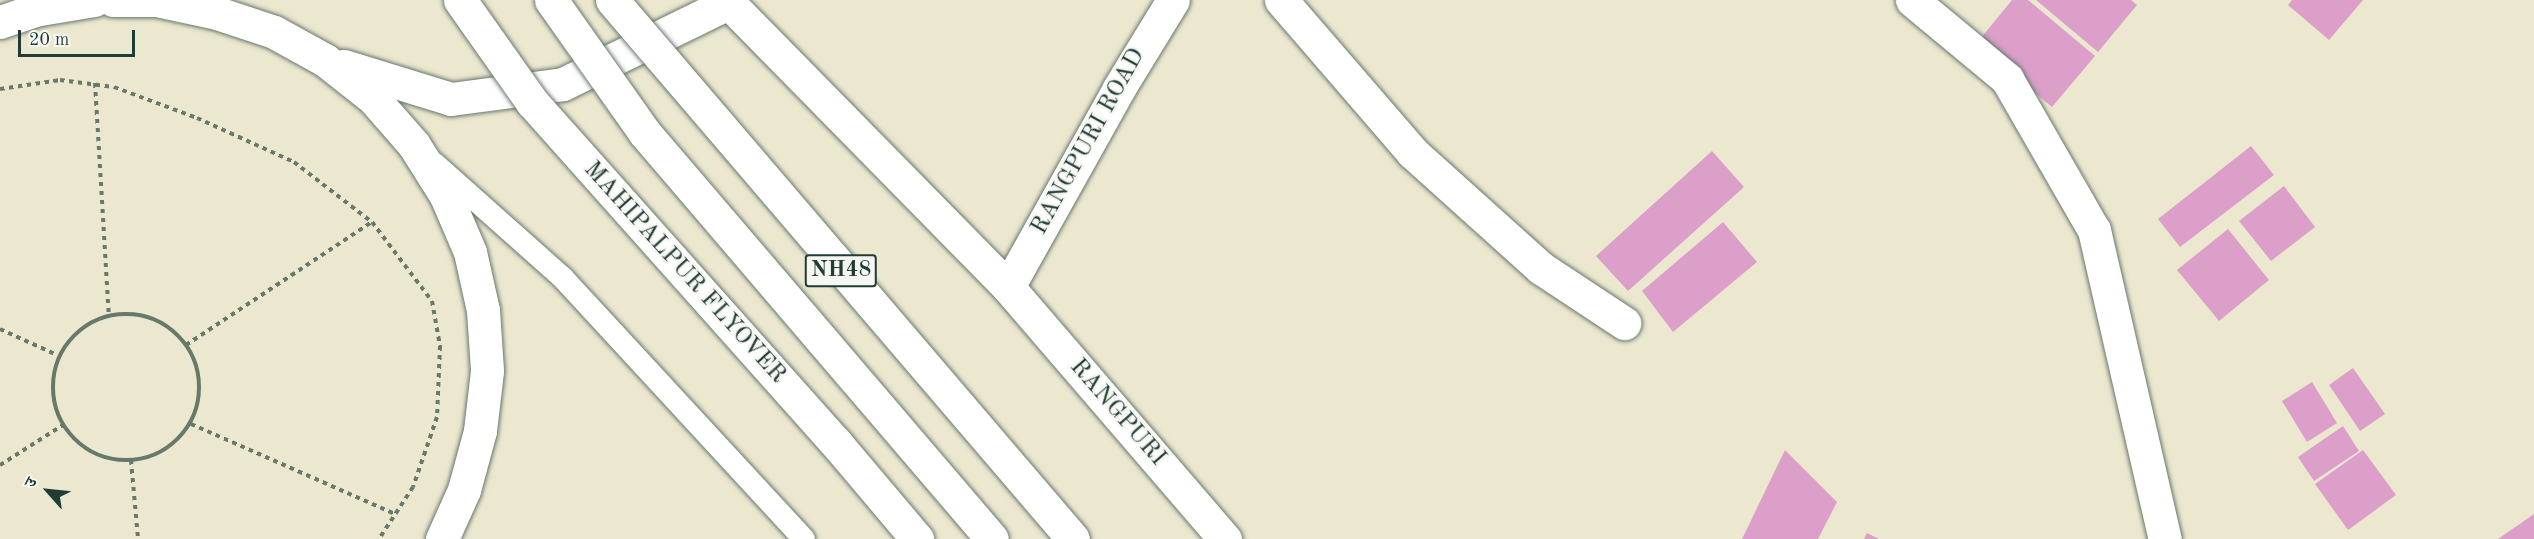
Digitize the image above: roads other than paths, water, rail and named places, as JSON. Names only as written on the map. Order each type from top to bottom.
[{"type":"main road","points":[[0,22],[34,10],[94,0]]},
{"type":"main road","points":[[113,0],[157,0],[206,6],[274,32],[325,60],[373,98],[414,145],[446,196],[470,252],[483,310],[487,371],[480,431],[465,490],[442,539]]},
{"type":"main road","name":"MAHIPALPUR FLYOVER","points":[[460,0],[532,102],[836,443],[917,539]]},
{"type":"main road","points":[[551,0],[644,132],[993,539]]},
{"type":"main road","name":"NH48","points":[[612,0],[1073,539]]},
{"type":"main road","name":"RANGPURI ROAD","points":[[1008,287],[1128,71],[1173,0]]},
{"type":"main road","points":[[1281,0],[1412,152],[1541,268],[1624,323]]},
{"type":"main road","points":[[1912,0],[2007,79],[2094,230],[2165,539]]},
{"type":"main road","points":[[325,60],[451,99],[563,84],[727,1]]},
{"type":"main road","name":"RANGPURI","points":[[727,1],[1008,287],[1225,539]]},
{"type":"lane","points":[[414,145],[563,278],[804,539]]}]
